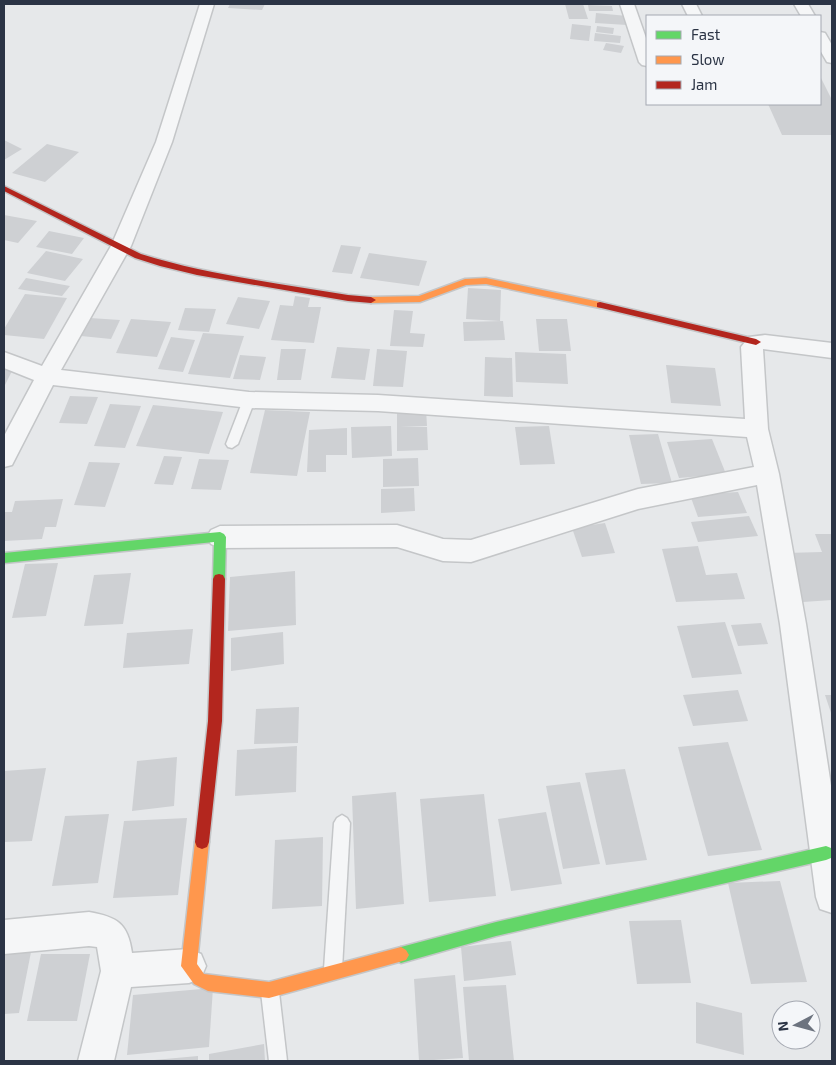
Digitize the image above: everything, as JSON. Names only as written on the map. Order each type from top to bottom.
[{"type":"street","points":[[4,458],[47,376],[121,246],[164,142],[207,4]]},
{"type":"street","points":[[627,4],[646,59]]},
{"type":"street","points":[[801,4],[807,15]]},
{"type":"street","points":[[821,38],[832,58]]},
{"type":"street","points":[[4,188],[138,256],[163,264],[348,298],[385,300],[420,299],[465,282],[486,281],[756,342],[771,342],[832,350]]},
{"type":"street","points":[[756,342],[752,347],[757,429],[767,474],[790,611],[832,898]]},
{"type":"street","points":[[4,360],[47,376],[249,400],[378,403],[757,429]]},
{"type":"street","points":[[4,558],[220,537],[397,536],[444,550],[471,551],[638,499],[767,474]]},
{"type":"street","points":[[220,537],[215,721],[189,966],[199,978],[208,983],[270,990],[496,929],[826,853]]},
{"type":"street","points":[[4,937],[90,929],[107,932],[114,942],[118,971],[96,1061]]},
{"type":"street","points":[[118,971],[189,966]]},
{"type":"lane","points":[[232,444],[249,400]]},
{"type":"lane","points":[[333,974],[342,823]]},
{"type":"lane","points":[[270,990],[278,1061]]},
{"type":"building","points":[[230,4],[265,4],[262,10],[228,8]]},
{"type":"building","points":[[565,4],[583,4],[588,19],[569,19]]},
{"type":"building","points":[[588,5],[612,6],[613,11],[589,11]]},
{"type":"building","points":[[596,13],[627,16],[627,25],[595,23]]},
{"type":"building","points":[[572,24],[591,26],[589,41],[570,39]]},
{"type":"building","points":[[597,26],[614,28],[613,34],[596,32]]},
{"type":"building","points":[[595,33],[621,36],[620,43],[594,41]]},
{"type":"building","points":[[606,43],[624,46],[621,53],[603,50]]},
{"type":"building","points":[[821,78],[832,100],[832,135],[782,135],[768,105],[821,105]]},
{"type":"building","points":[[4,140],[22,149],[4,160]]},
{"type":"building","points":[[47,144],[79,152],[45,182],[12,173]]},
{"type":"building","points":[[4,215],[37,221],[18,243],[4,240]]},
{"type":"building","points":[[49,231],[84,238],[72,254],[36,247]]},
{"type":"building","points":[[341,245],[361,247],[352,274],[332,272]]},
{"type":"building","points":[[46,251],[83,259],[65,281],[27,273]]},
{"type":"building","points":[[369,253],[427,261],[419,286],[360,278]]},
{"type":"building","points":[[26,278],[70,286],[62,296],[18,289]]},
{"type":"building","points":[[468,288],[501,290],[500,321],[466,319]]},
{"type":"building","points":[[25,294],[67,298],[44,339],[4,335],[4,329]]},
{"type":"building","points":[[295,296],[310,298],[308,307],[321,307],[314,343],[271,340],[280,305],[293,306]]},
{"type":"building","points":[[238,297],[270,301],[259,329],[226,324]]},
{"type":"building","points":[[185,308],[216,309],[209,332],[178,330]]},
{"type":"building","points":[[394,310],[413,311],[410,333],[425,334],[423,347],[390,346]]},
{"type":"building","points":[[90,318],[120,320],[111,339],[81,336]]},
{"type":"building","points":[[131,319],[171,322],[157,357],[116,353]]},
{"type":"building","points":[[536,319],[567,319],[571,351],[539,351]]},
{"type":"building","points":[[503,321],[505,340],[464,341],[463,322]]},
{"type":"building","points":[[203,333],[244,336],[230,378],[188,374]]},
{"type":"building","points":[[171,337],[195,340],[183,372],[158,369]]},
{"type":"building","points":[[337,347],[370,349],[365,380],[331,378]]},
{"type":"building","points":[[281,349],[306,349],[301,380],[277,380]]},
{"type":"building","points":[[377,349],[407,351],[403,387],[373,386]]},
{"type":"building","points":[[515,352],[566,354],[568,384],[516,382]]},
{"type":"building","points":[[240,355],[266,357],[260,380],[233,379]]},
{"type":"building","points":[[485,357],[512,358],[513,397],[484,396]]},
{"type":"building","points":[[666,365],[715,368],[721,406],[671,403]]},
{"type":"building","points":[[4,369],[13,369],[4,387]]},
{"type":"building","points":[[70,396],[98,397],[87,424],[59,423]]},
{"type":"building","points":[[110,404],[141,406],[125,448],[94,446]]},
{"type":"building","points":[[153,405],[223,412],[209,454],[136,446]]},
{"type":"building","points":[[426,409],[427,426],[400,427],[427,427],[428,450],[397,451],[397,410]]},
{"type":"building","points":[[265,410],[310,412],[297,476],[250,473]]},
{"type":"building","points":[[391,426],[392,456],[352,458],[351,427]]},
{"type":"building","points":[[549,426],[555,464],[520,465],[515,427]]},
{"type":"building","points":[[347,428],[347,455],[326,455],[326,472],[307,472],[309,430]]},
{"type":"building","points":[[658,434],[672,483],[641,484],[629,435]]},
{"type":"building","points":[[712,439],[726,474],[679,478],[667,442]]},
{"type":"building","points":[[164,456],[182,457],[173,485],[154,484]]},
{"type":"building","points":[[418,458],[419,486],[383,487],[383,459]]},
{"type":"building","points":[[199,459],[229,460],[221,490],[191,489]]},
{"type":"building","points":[[89,462],[120,463],[105,507],[74,505]]},
{"type":"building","points":[[414,488],[415,511],[381,513],[381,489]]},
{"type":"building","points":[[738,492],[747,513],[698,517],[690,495]]},
{"type":"building","points":[[63,499],[56,527],[45,527],[42,539],[4,541],[4,512],[12,512],[15,501]]},
{"type":"building","points":[[749,516],[758,536],[698,542],[691,522]]},
{"type":"building","points":[[605,523],[615,553],[582,557],[572,528]]},
{"type":"building","points":[[815,534],[832,534],[832,600],[803,602],[786,553],[822,552]]},
{"type":"building","points":[[698,546],[706,575],[737,573],[745,599],[676,602],[662,549]]},
{"type":"building","points":[[58,563],[46,616],[12,618],[25,564]]},
{"type":"building","points":[[295,571],[296,625],[228,631],[230,577]]},
{"type":"building","points":[[131,573],[123,624],[84,626],[94,575]]},
{"type":"building","points":[[725,622],[742,674],[692,678],[677,626]]},
{"type":"building","points":[[761,623],[768,644],[738,646],[731,625]]},
{"type":"building","points":[[193,629],[189,664],[123,668],[127,633]]},
{"type":"building","points":[[283,632],[284,664],[231,671],[231,638]]},
{"type":"building","points":[[738,690],[748,721],[693,726],[683,695]]},
{"type":"building","points":[[825,695],[832,695],[832,716]]},
{"type":"building","points":[[299,707],[298,743],[254,744],[256,709]]},
{"type":"building","points":[[728,742],[762,850],[708,856],[678,747]]},
{"type":"building","points":[[297,746],[296,792],[235,796],[237,750]]},
{"type":"building","points":[[177,757],[174,806],[132,811],[137,761]]},
{"type":"building","points":[[46,768],[32,841],[4,842],[4,771]]},
{"type":"building","points":[[625,769],[647,860],[606,865],[585,773]]},
{"type":"building","points":[[580,782],[600,864],[563,869],[546,786]]},
{"type":"building","points":[[396,792],[404,904],[356,909],[352,796]]},
{"type":"building","points":[[484,794],[496,896],[429,902],[420,799]]},
{"type":"building","points":[[546,812],[562,884],[511,891],[498,819]]},
{"type":"building","points":[[109,814],[98,883],[52,886],[65,816]]},
{"type":"building","points":[[187,818],[178,895],[113,898],[124,821]]},
{"type":"building","points":[[323,837],[322,906],[272,909],[275,840]]},
{"type":"building","points":[[780,881],[807,982],[751,984],[728,883]]},
{"type":"building","points":[[681,920],[691,983],[637,984],[629,921]]},
{"type":"building","points":[[511,941],[516,975],[464,981],[461,947]]},
{"type":"building","points":[[32,947],[19,1013],[4,1014],[4,949]]},
{"type":"building","points":[[41,954],[90,954],[77,1021],[27,1021]]},
{"type":"building","points":[[455,975],[463,1058],[419,1061],[414,979]]},
{"type":"building","points":[[506,985],[514,1061],[469,1061],[463,987]]},
{"type":"building","points":[[213,988],[209,1047],[127,1055],[133,995]]},
{"type":"building","points":[[696,1002],[742,1013],[744,1055],[696,1043]]},
{"type":"building","points":[[264,1044],[265,1061],[209,1061],[209,1054]]},
{"type":"building","points":[[198,1056],[198,1061],[154,1061],[154,1060]]},
{"type":"traffic: fast","points":[[4,558],[220,537],[219,579]]},
{"type":"traffic: fast","points":[[401,955],[496,929],[826,853]]},
{"type":"traffic: slow","points":[[371,300],[420,299],[465,282],[486,281],[600,305]]},
{"type":"traffic: slow","points":[[202,842],[189,966],[199,979],[208,983],[269,990],[401,955]]},
{"type":"traffic: jam","points":[[4,188],[138,256],[163,264],[197,272],[348,298],[371,300]]},
{"type":"traffic: jam","points":[[600,305],[756,342]]},
{"type":"traffic: jam","points":[[202,842],[215,721],[219,579]]}]
